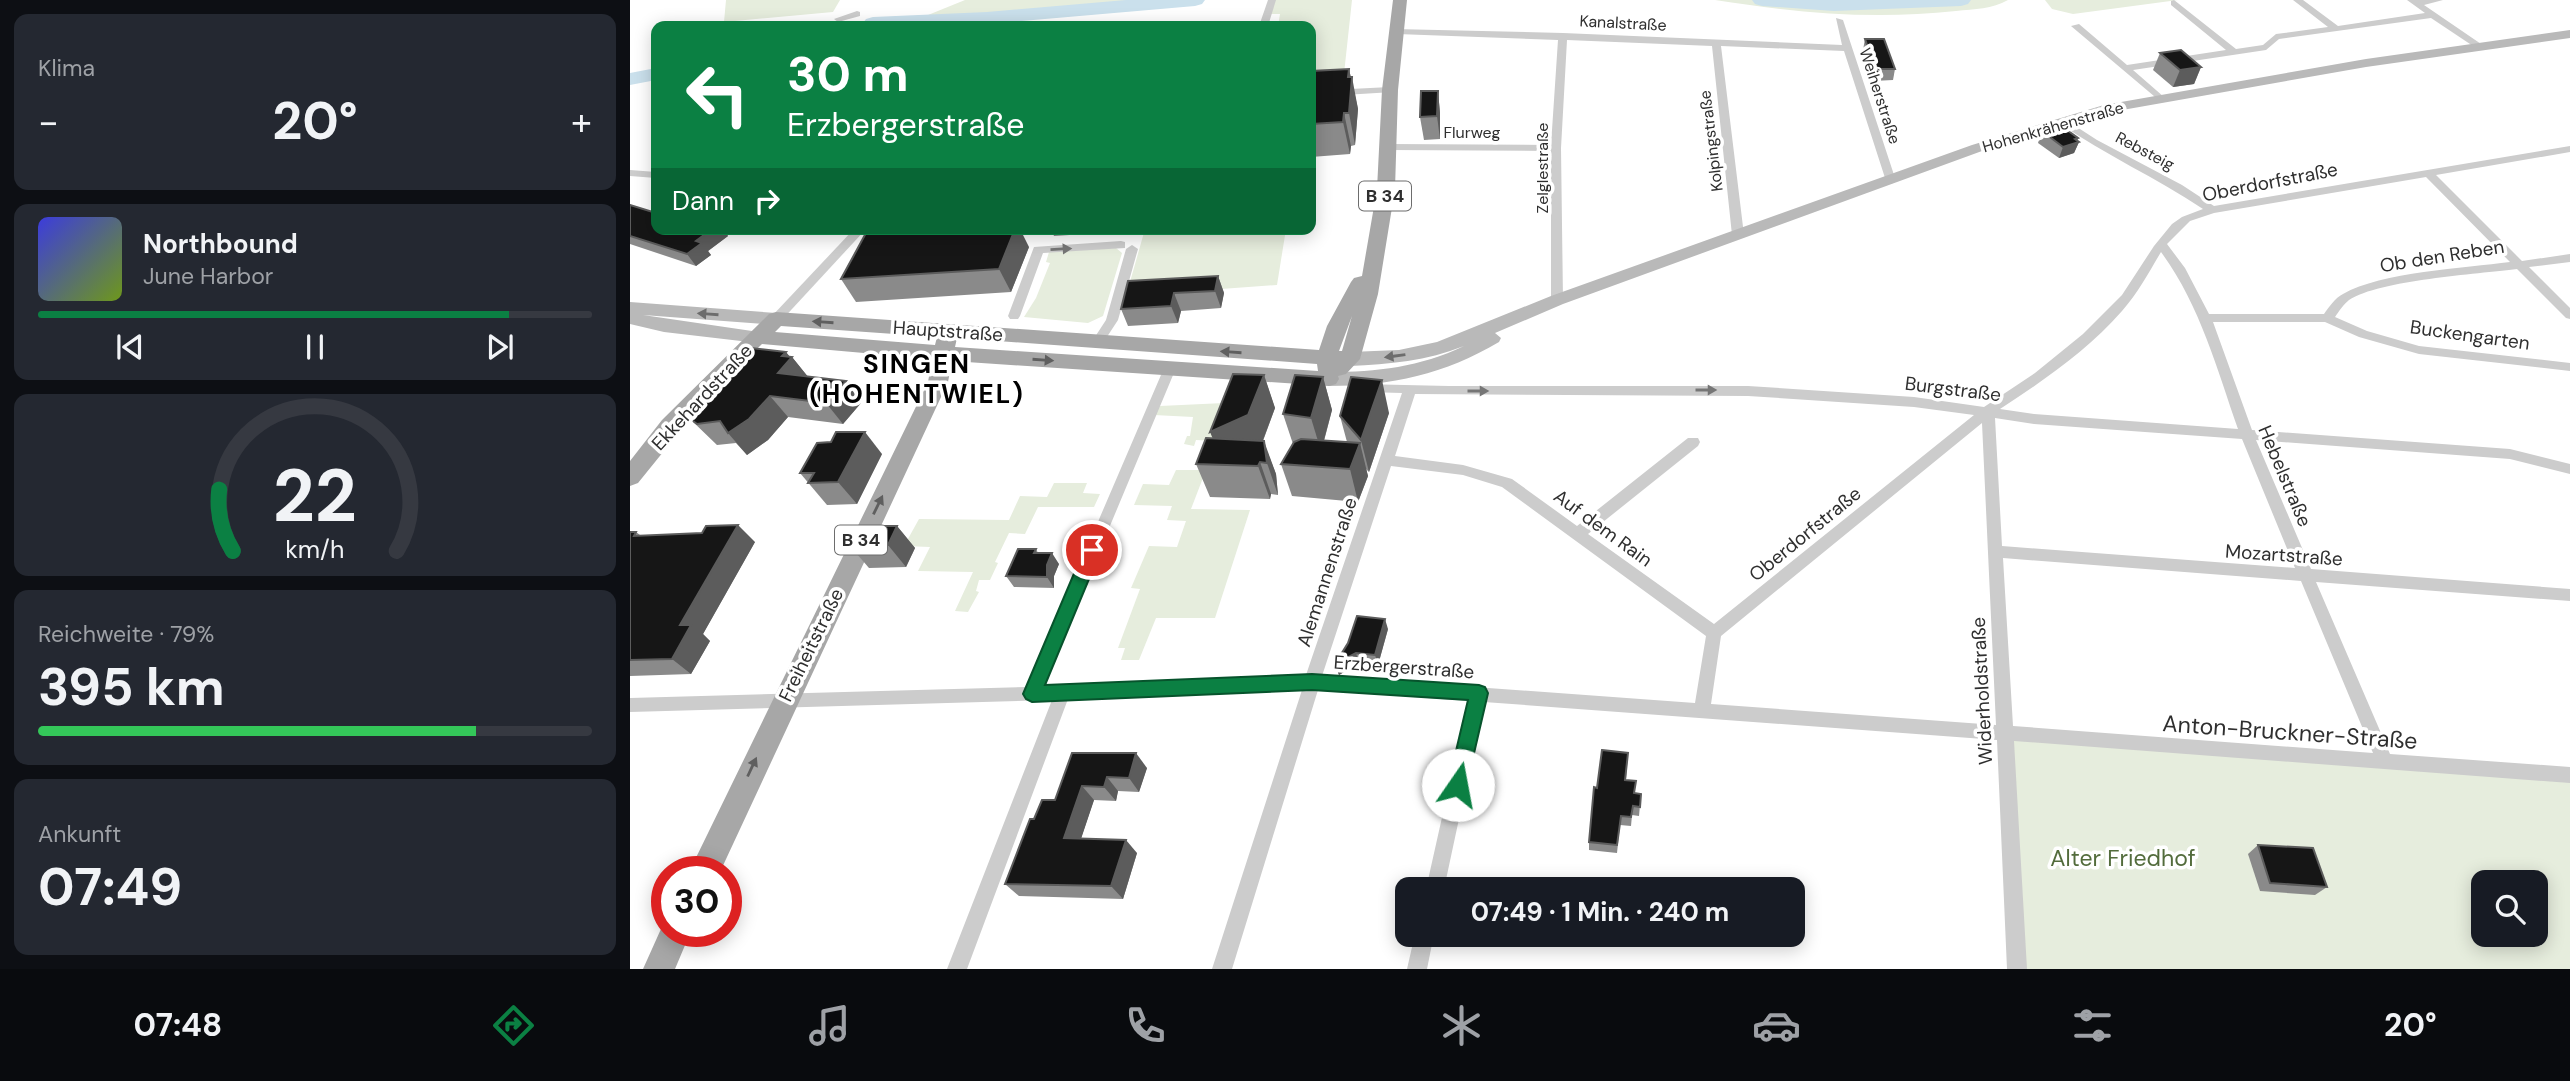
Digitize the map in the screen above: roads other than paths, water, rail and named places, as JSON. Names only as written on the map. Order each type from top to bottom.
[{"type":"main road","name":"B 34","points":[[1350,359],[1368,293],[1386,189],[1391,90],[1400,0]]},
{"type":"main road","name":"Hohenkrähenstraße","points":[[1350,359],[1399,356],[1441,348],[1557,300],[1977,148],[2109,108],[2479,46],[2570,34]]},
{"type":"main road","name":"B 34","points":[[1329,379],[1326,357],[1343,314],[1372,261]]},
{"type":"main road","name":"Hohenkrähenstraße","points":[[1329,379],[1414,381],[1557,300]]},
{"type":"main road","name":"Hauptstraße","points":[[630,308],[776,319],[947,342],[988,356],[1329,379]]},
{"type":"main road","name":"Hauptstraße","points":[[630,318],[664,326],[758,338],[1097,343],[1350,359]]},
{"type":"main road","name":"Ekkehardstraße","points":[[630,477],[638,456],[776,319]]},
{"type":"main road","name":"Freiheitstraße","points":[[711,856],[938,382],[947,342]]},
{"type":"main road","points":[[1414,381],[1426,360],[1441,348]]},
{"type":"main road","points":[[938,382],[962,367],[988,356]]},
{"type":"main road","points":[[1329,379],[1350,359]]},
{"type":"main road","points":[[659,969],[669,947]]},
{"type":"street","points":[[1265,21],[1272,0]]},
{"type":"street","points":[[2297,0],[2334,27]]},
{"type":"street","points":[[2413,1],[2439,0]]},
{"type":"street","points":[[2413,1],[2479,46]]},
{"type":"street","points":[[2174,3],[2232,51]]},
{"type":"street","points":[[838,19],[857,14]]},
{"type":"street","points":[[2125,68],[2266,47],[2276,37],[2432,15]]},
{"type":"street","name":"Weiherstraße","points":[[1839,20],[1891,181]]},
{"type":"street","points":[[2076,26],[2161,99]]},
{"type":"street","name":"Kanalstraße","points":[[1397,32],[1847,48]]},
{"type":"street","name":"Zelglestraße","points":[[1557,300],[1556,148],[1563,36]]},
{"type":"street","name":"Kolpingstraße","points":[[1716,44],[1738,235]]},
{"type":"street","points":[[1316,94],[1391,90]]},
{"type":"street","name":"Rebsteig","points":[[2063,121],[2093,142],[2178,187],[2211,210]]},
{"type":"street","name":"Flurweg","points":[[1389,147],[1556,148]]},
{"type":"street","name":"Oberdorfstraße","points":[[1714,633],[1988,411],[2035,380],[2084,340],[2120,306],[2162,245],[2185,220],[2211,210],[2570,149]]},
{"type":"street","points":[[2427,172],[2570,316]]},
{"type":"street","points":[[630,173],[651,175]]},
{"type":"street","points":[[776,319],[855,235]]},
{"type":"street","name":"Hebelstraße","points":[[2162,245],[2179,268],[2205,318],[2247,436],[2385,762]]},
{"type":"street","points":[[1014,316],[1038,250],[1127,247],[1112,320],[1097,343]]},
{"type":"street","name":"Ob den Reben","points":[[2327,318],[2344,298],[2366,288],[2403,280],[2570,258]]},
{"type":"street","points":[[2205,318],[2327,318]]},
{"type":"street","name":"Buckengarten","points":[[2327,318],[2363,334],[2419,350],[2570,367]]},
{"type":"street","points":[[1032,694],[1170,368]]},
{"type":"street","name":"Burgstraße","points":[[1414,381],[1748,391],[1914,402],[2034,419],[2510,454],[2570,469]]},
{"type":"street","name":"Alemannenstraße","points":[[1222,969],[1312,682],[1385,460],[1414,381]]},
{"type":"street","name":"Widerholdstraße","points":[[1988,411],[2007,734],[2017,969]]},
{"type":"street","points":[[1578,533],[1693,442]]},
{"type":"street","name":"Auf dem Rain","points":[[1385,460],[1463,470],[1507,483],[1714,633]]},
{"type":"street","name":"Mozartstraße","points":[[1995,551],[2570,595]]},
{"type":"street","points":[[1702,710],[1714,633]]},
{"type":"street","name":"Erzbergerstraße","points":[[630,705],[1032,694],[1312,682],[2007,734]]},
{"type":"street","points":[[957,969],[1063,692]]},
{"type":"street","points":[[1438,877],[1479,693]]},
{"type":"street","name":"Anton-Bruckner-Straße","points":[[2007,734],[2570,775]]},
{"type":"street","points":[[1417,969],[1422,947]]},
{"type":"waterway","points":[[919,21],[987,18],[1195,0]]},
{"type":"waterway","points":[[1762,0],[1834,5],[1961,0]]},
{"type":"waterway","points":[[630,79],[651,75]]},
{"type":"district","name":"SINGEN (HOHENTWIEL)","points":[[917,379]]},
{"type":"park label","name":"Alter Friedhof","points":[[2123,858]]}]
